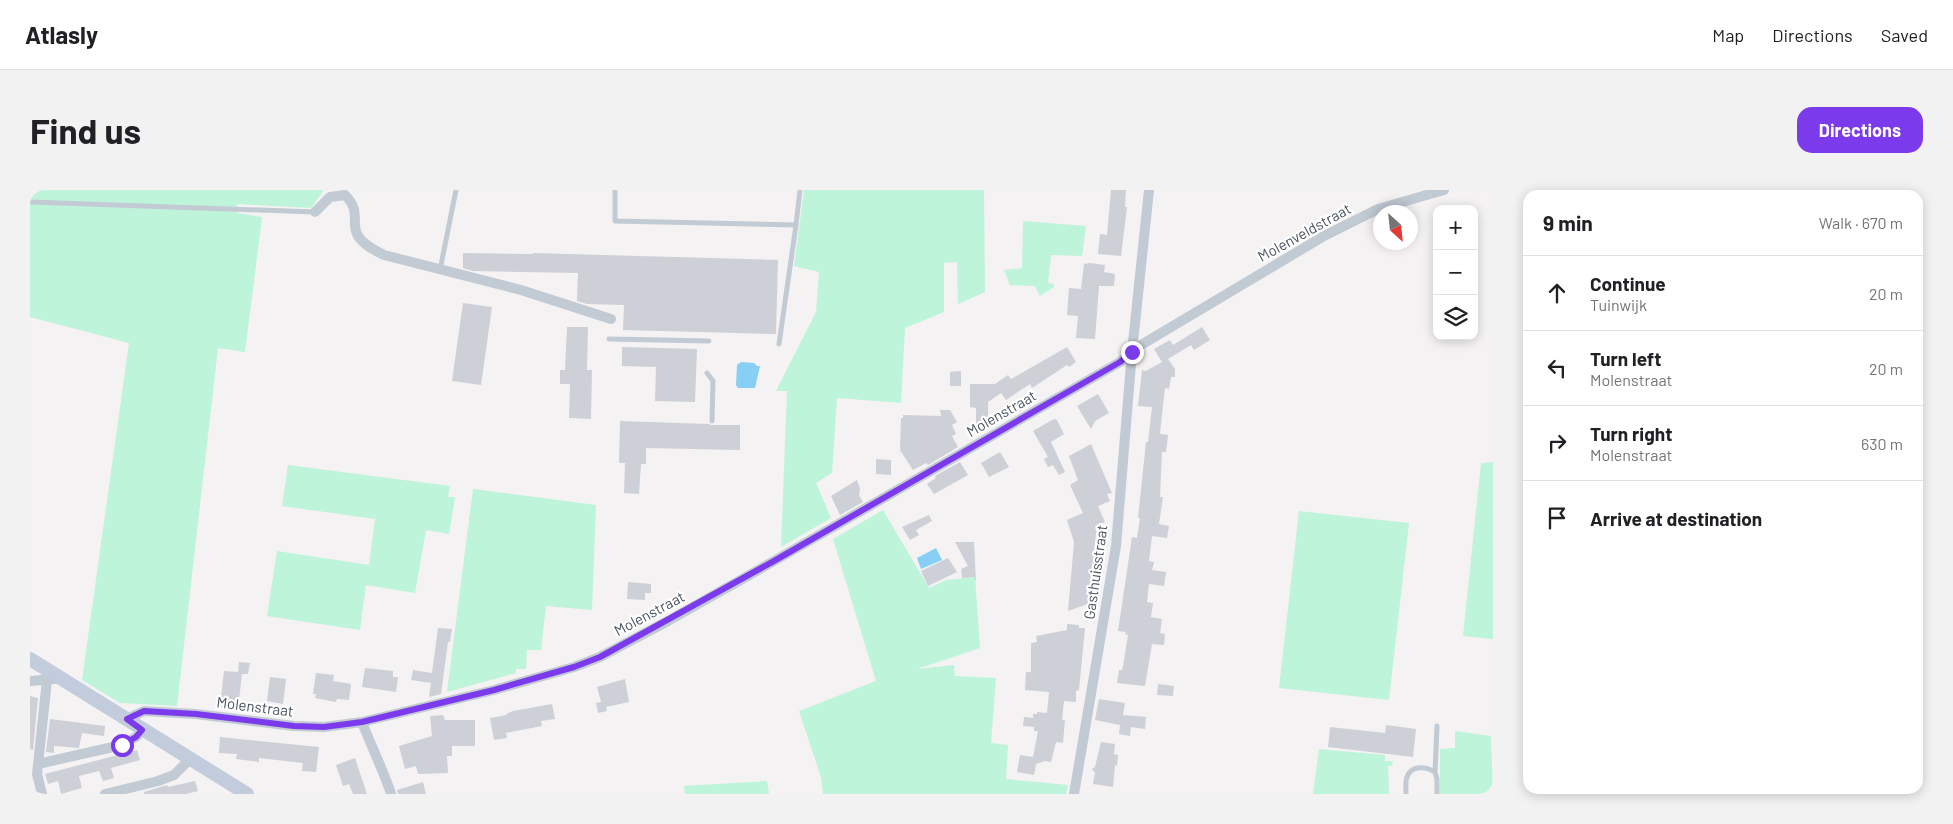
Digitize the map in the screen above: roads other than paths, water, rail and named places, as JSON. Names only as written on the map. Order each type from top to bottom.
[{"type":"main road","points":[[30,659],[54,679],[127,719],[247,794]]},
{"type":"street","name":"Gasthuisstraat","points":[[1074,794],[1116,546],[1132,352],[1149,190]]},
{"type":"street","name":"Molenveldstraat","points":[[1132,352],[1324,236],[1378,209],[1444,190]]},
{"type":"street","points":[[315,212],[330,197],[345,193],[353,203],[356,213],[357,235],[368,247],[384,255],[521,290],[611,320]]},
{"type":"street","name":"Molenstraat","points":[[127,719],[144,711],[196,714],[294,726],[324,727],[362,722],[503,687],[574,667],[600,657],[774,561],[1120,362],[1132,352]]},
{"type":"street","points":[[30,681],[54,679],[38,764],[37,774],[42,794]]},
{"type":"street","points":[[362,722],[382,766],[390,794]]},
{"type":"street","points":[[38,764],[122,745],[136,737],[142,730]]},
{"type":"street","points":[[105,794],[158,781],[174,775],[191,758]]},
{"type":"lane","points":[[440,270],[456,190]]},
{"type":"lane","points":[[616,190],[615,221],[796,225]]},
{"type":"lane","points":[[779,344],[800,190]]},
{"type":"lane","points":[[30,202],[315,212]]},
{"type":"lane","points":[[609,339],[709,341]]},
{"type":"lane","points":[[707,373],[713,381],[712,421]]},
{"type":"lane","points":[[1437,726],[1435,772],[1437,794]]},
{"type":"lane","points":[[1406,794],[1406,778],[1410,772],[1416,768],[1423,767],[1435,772]]},
{"type":"water","points":[[741,362],[754,363],[760,366],[755,388],[738,388],[736,385],[737,365]]},
{"type":"water","points":[[936,548],[942,560],[921,569],[917,558]]}]
